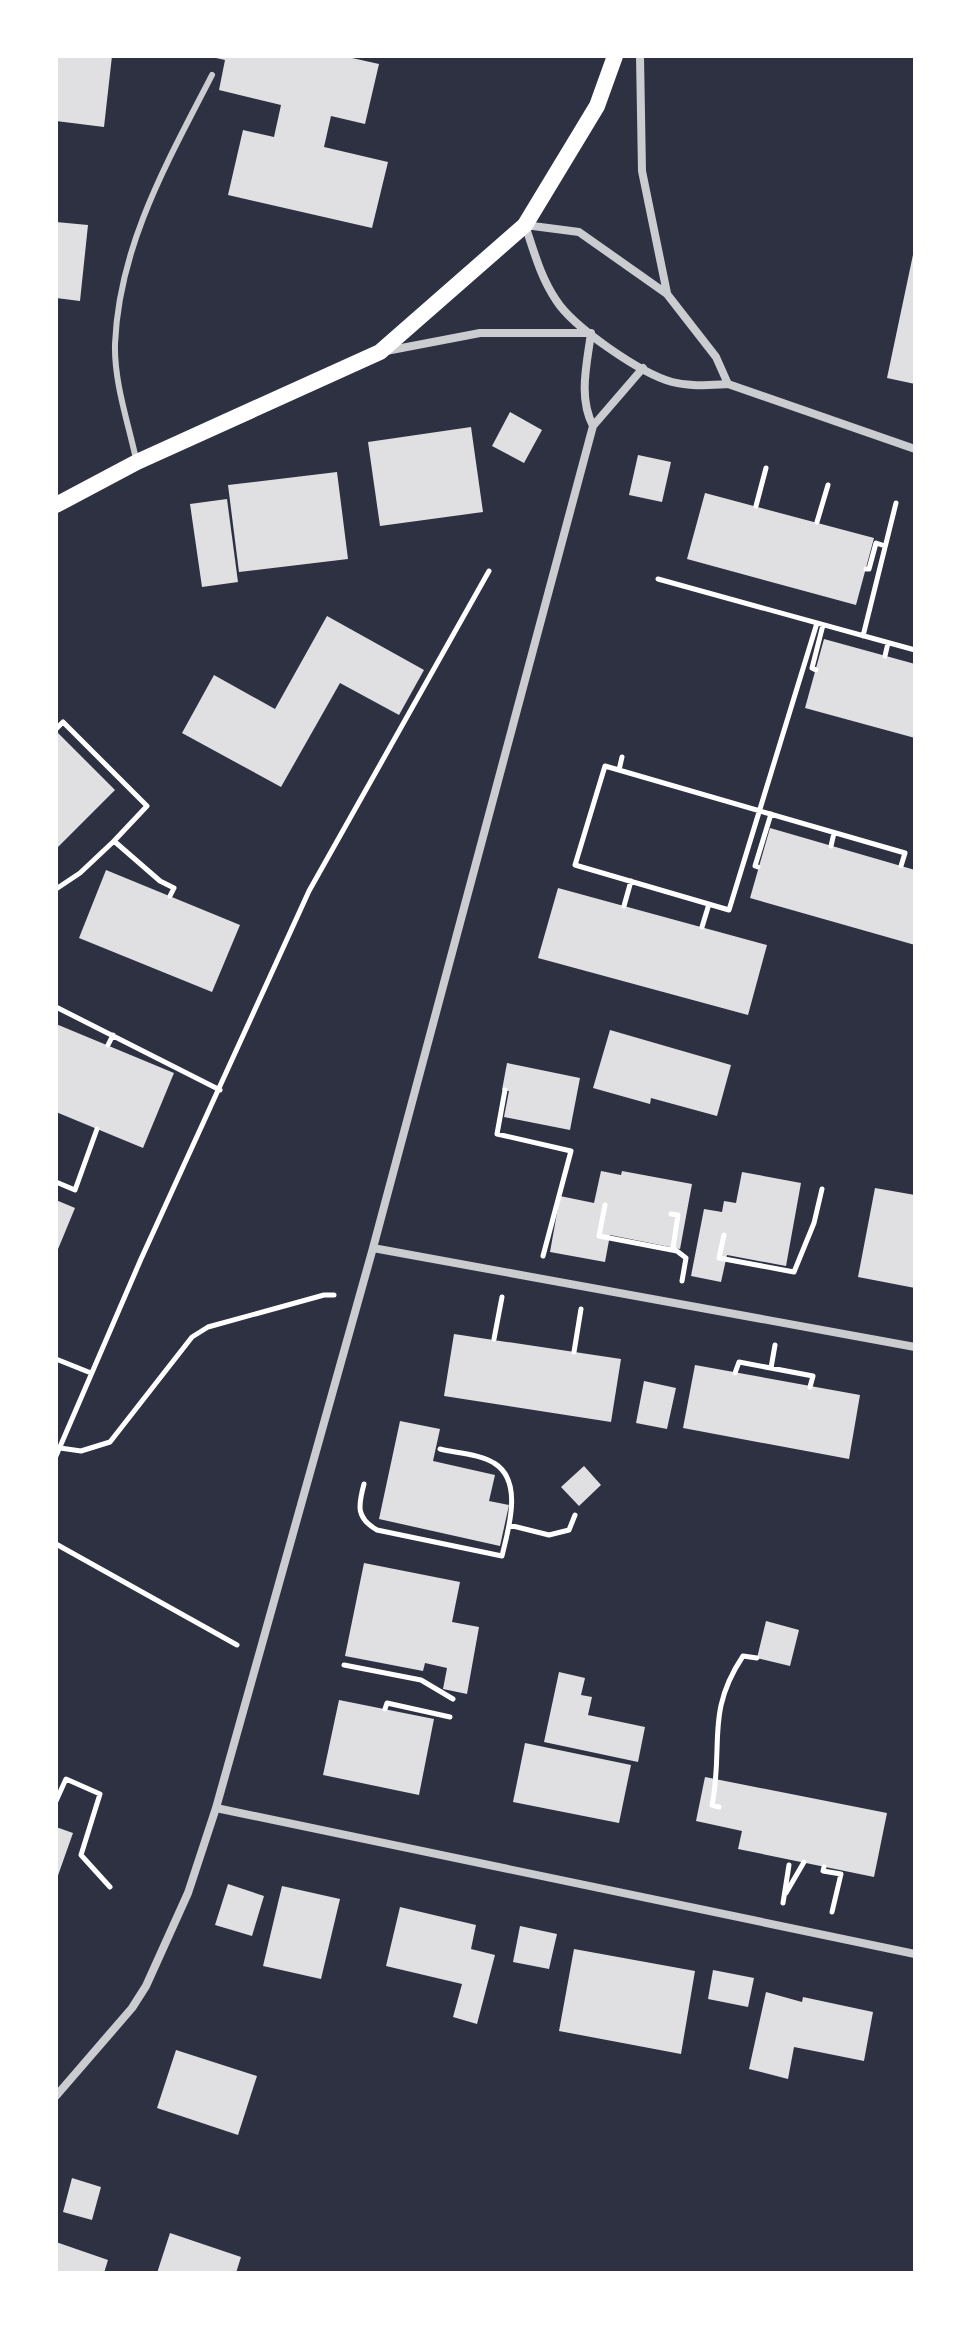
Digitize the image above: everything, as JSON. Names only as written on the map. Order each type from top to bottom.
[{"type":"main road","points":[[56,505],[137,462],[380,352],[525,225],[597,106],[615,56]]},
{"type":"street","points":[[640,56],[642,171],[667,294]]},
{"type":"street","points":[[728,384],[716,357],[667,294],[579,232],[525,225],[542,277],[558,304],[591,333],[643,368],[673,382],[695,386],[728,384],[915,449]]},
{"type":"street","points":[[380,352],[480,333],[591,333]]},
{"type":"street","points":[[591,333],[585,382],[586,413],[593,426]]},
{"type":"street","points":[[56,2096],[132,2008],[146,1986],[188,1893],[261,1654],[593,426],[643,368]]},
{"type":"street","points":[[373,1248],[915,1347]]},
{"type":"street","points":[[216,1808],[915,1954]]},
{"type":"lane","points":[[137,462],[117,374],[115,343],[127,270],[148,200],[212,75]]},
{"type":"path","points":[[756,506],[766,468]]},
{"type":"path","points":[[817,522],[828,485]]},
{"type":"path","points":[[863,636],[896,503]]},
{"type":"path","points":[[866,569],[869,569],[876,543],[885,546]]},
{"type":"path","points":[[56,1456],[309,891],[489,571]]},
{"type":"path","points":[[658,579],[915,650]]},
{"type":"path","points":[[816,670],[812,668],[820,624]]},
{"type":"path","points":[[820,624],[761,811],[729,910],[575,865],[605,766],[761,811],[834,833],[905,853],[901,866]]},
{"type":"path","points":[[885,656],[888,643]]},
{"type":"path","points":[[56,729],[63,722],[147,806],[80,873],[56,889]]},
{"type":"path","points":[[619,770],[622,757]]},
{"type":"path","points":[[758,867],[755,866],[771,814]]},
{"type":"path","points":[[831,846],[834,833]]},
{"type":"path","points":[[114,841],[174,888],[170,896]]},
{"type":"path","points":[[624,906],[631,881]]},
{"type":"path","points":[[702,927],[709,904]]},
{"type":"path","points":[[56,1007],[220,1090]]},
{"type":"path","points":[[108,1045],[113,1035]]},
{"type":"path","points":[[505,1090],[497,1134],[571,1151],[542,1257]]},
{"type":"path","points":[[56,1182],[75,1190],[97,1129]]},
{"type":"path","points":[[724,1235],[719,1258],[794,1272],[814,1223],[822,1189]]},
{"type":"path","points":[[605,1205],[599,1236],[677,1251]]},
{"type":"path","points":[[671,1214],[678,1215],[673,1248],[686,1258],[682,1282]]},
{"type":"path","points":[[494,1339],[506,1274]]},
{"type":"path","points":[[574,1352],[584,1288]]},
{"type":"path","points":[[60,1448],[81,1451],[110,1442],[192,1337],[208,1327],[324,1295],[358,1300]]},
{"type":"path","points":[[56,1359],[91,1373]]},
{"type":"path","points":[[735,1373],[739,1362],[813,1376],[810,1387]]},
{"type":"path","points":[[364,1484],[358,1511],[362,1519],[377,1530],[502,1556],[514,1501],[500,1467],[491,1461],[440,1449]]},
{"type":"path","points":[[509,1525],[558,1535],[569,1530],[575,1515]]},
{"type":"path","points":[[56,1544],[240,1647],[261,1654]]},
{"type":"path","points":[[719,1807],[712,1805],[718,1765],[716,1716],[730,1677],[743,1656],[757,1658]]},
{"type":"path","points":[[344,1665],[421,1680],[453,1699]]},
{"type":"path","points":[[385,1709],[387,1703],[450,1717]]},
{"type":"path","points":[[56,1801],[66,1779],[100,1794],[81,1855],[110,1887]]},
{"type":"path","points":[[789,1865],[785,1894],[804,1862]]},
{"type":"path","points":[[824,1867],[823,1871],[841,1874],[832,1913]]},
{"type":"building","points":[[56,56],[112,56],[104,127],[56,121]]},
{"type":"building","points":[[207,56],[343,56],[379,64],[365,124],[331,116],[324,147],[388,162],[372,228],[228,195],[243,130],[274,137],[281,105],[219,90],[225,60]]},
{"type":"building","points":[[56,222],[88,225],[80,301],[56,298]]},
{"type":"building","points":[[915,250],[915,384],[887,378]]},
{"type":"building","points":[[510,412],[542,430],[524,463],[492,446]]},
{"type":"building","points":[[471,427],[483,512],[380,526],[368,442]]},
{"type":"building","points":[[638,455],[671,462],[662,502],[629,495]]},
{"type":"building","points":[[337,472],[348,559],[239,572],[228,485]]},
{"type":"building","points":[[705,493],[874,538],[856,605],[687,559]]},
{"type":"building","points":[[227,499],[238,582],[202,587],[190,504]]},
{"type":"building","points":[[327,616],[424,670],[399,715],[340,683],[281,787],[182,733],[214,675],[275,709]]},
{"type":"building","points":[[824,639],[915,664],[915,738],[805,708]]},
{"type":"building","points":[[56,731],[115,790],[58,847],[56,845]]},
{"type":"building","points":[[770,828],[915,870],[915,945],[750,898]]},
{"type":"building","points":[[106,870],[240,925],[212,992],[79,938]]},
{"type":"building","points":[[558,888],[767,945],[748,1015],[538,958]]},
{"type":"building","points":[[56,1024],[174,1073],[143,1148],[56,1112]]},
{"type":"building","points":[[610,1030],[731,1065],[717,1116],[651,1098],[650,1104],[593,1088]]},
{"type":"building","points":[[507,1063],[580,1078],[570,1130],[504,1117],[509,1091],[502,1090]]},
{"type":"building","points":[[601,1171],[621,1175],[622,1171],[692,1184],[680,1249],[610,1235],[605,1262],[550,1252],[560,1196],[594,1203]]},
{"type":"building","points":[[742,1172],[801,1183],[786,1266],[727,1255],[721,1282],[691,1276],[704,1209],[722,1212],[724,1201],[736,1203]]},
{"type":"building","points":[[875,1188],[915,1195],[915,1288],[858,1277]]},
{"type":"building","points":[[56,1200],[75,1208],[56,1254]]},
{"type":"building","points":[[454,1334],[621,1359],[611,1422],[444,1396]]},
{"type":"building","points":[[695,1365],[860,1395],[849,1459],[683,1428]]},
{"type":"building","points":[[644,1381],[676,1388],[667,1429],[636,1423]]},
{"type":"building","points":[[400,1421],[440,1429],[433,1461],[495,1475],[489,1501],[509,1505],[500,1546],[379,1519]]},
{"type":"building","points":[[584,1466],[601,1485],[579,1506],[561,1487]]},
{"type":"building","points":[[364,1563],[460,1582],[452,1622],[479,1627],[467,1694],[443,1689],[447,1668],[425,1663],[423,1671],[345,1656]]},
{"type":"building","points":[[766,1621],[799,1630],[790,1666],[757,1658]]},
{"type":"building","points":[[559,1672],[585,1678],[581,1695],[592,1697],[588,1715],[645,1727],[638,1762],[544,1742]]},
{"type":"building","points":[[339,1700],[434,1719],[419,1795],[323,1775]]},
{"type":"building","points":[[525,1743],[631,1765],[619,1823],[513,1802]]},
{"type":"building","points":[[705,1777],[887,1813],[874,1877],[738,1849],[742,1831],[696,1821]]},
{"type":"building","points":[[56,1827],[73,1833],[56,1881]]},
{"type":"building","points":[[228,1884],[264,1896],[252,1936],[215,1925]]},
{"type":"building","points":[[282,1886],[340,1899],[321,1979],[263,1966]]},
{"type":"building","points":[[400,1907],[476,1925],[471,1949],[495,1955],[477,2024],[453,2017],[462,1984],[386,1966]]},
{"type":"building","points":[[520,1926],[557,1934],[549,1969],[513,1962]]},
{"type":"building","points":[[574,1949],[695,1971],[681,2054],[559,2031]]},
{"type":"building","points":[[713,1970],[754,1978],[748,2007],[708,1999]]},
{"type":"building","points":[[766,1992],[802,2002],[803,1997],[873,2012],[864,2061],[794,2047],[788,2079],[749,2069]]},
{"type":"building","points":[[176,2050],[257,2076],[238,2135],[157,2108]]},
{"type":"building","points":[[72,2178],[101,2187],[92,2220],[63,2212]]},
{"type":"building","points":[[170,2233],[241,2257],[236,2273],[157,2273]]},
{"type":"building","points":[[56,2242],[108,2260],[104,2273],[56,2273]]}]
